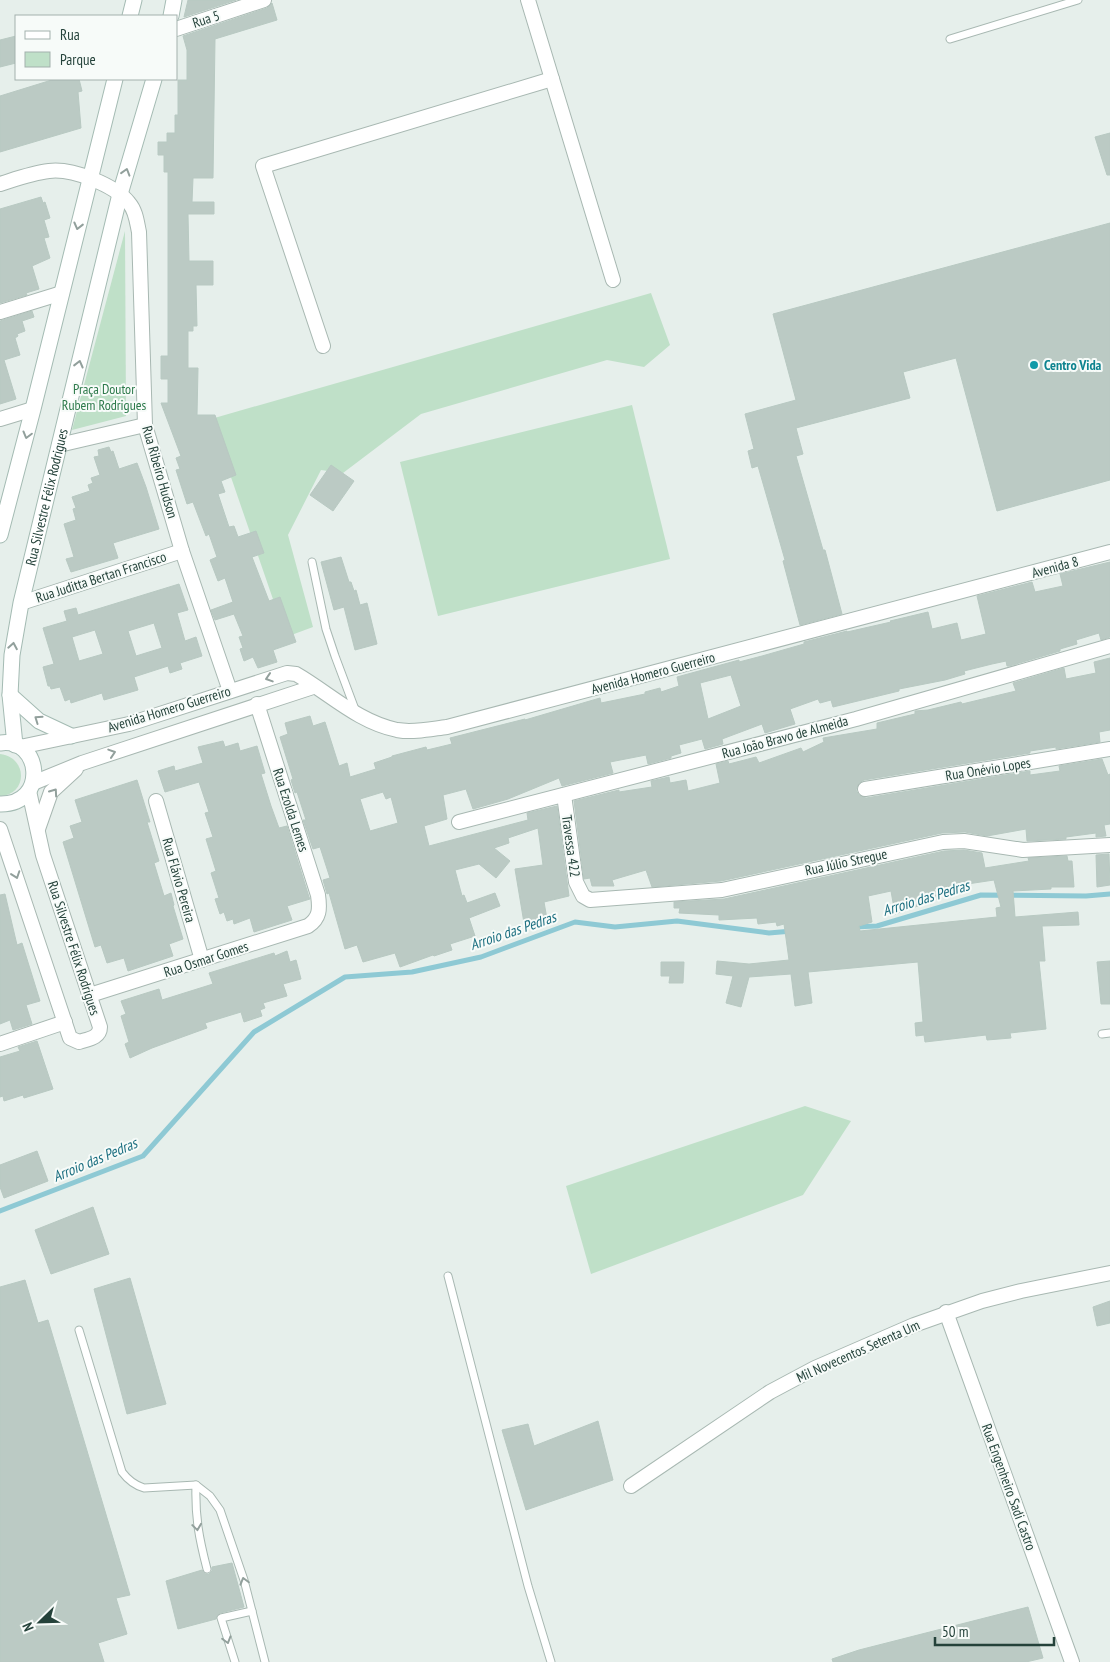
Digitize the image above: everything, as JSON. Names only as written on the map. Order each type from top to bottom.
[{"type":"street","points":[[130,15],[134,0]]},
{"type":"street","points":[[171,15],[174,0]]},
{"type":"street","name":"Rua 5","points":[[178,28],[264,0]]},
{"type":"street","points":[[528,0],[613,280]]},
{"type":"street","points":[[323,346],[264,166],[552,79]]},
{"type":"street","points":[[0,530],[33,408],[114,80]]},
{"type":"street","name":"Rua Silvestre Félix Rodrigues","points":[[12,745],[10,695],[12,655],[21,603],[120,194],[154,80]]},
{"type":"street","name":"Rua Ribeiro Hudson","points":[[0,184],[50,171],[69,172],[90,179],[120,194],[130,204],[139,232],[145,425],[182,551],[230,691]]},
{"type":"street","points":[[0,312],[62,293]]},
{"type":"street","points":[[0,419],[33,408]]},
{"type":"street","points":[[59,445],[145,425]]},
{"type":"street","name":"Rua Juditta Bertan Francisco","points":[[21,603],[182,551]]},
{"type":"street","name":"Avenida 8","points":[[1000,582],[1110,552]]},
{"type":"street","name":"Avenida Homero Guerreiro","points":[[12,745],[71,736],[129,724],[287,673],[296,674],[313,687],[377,724],[399,730],[424,730],[447,727],[1000,582]]},
{"type":"street","name":"Rua João Bravo de Almeida","points":[[459,822],[856,719],[1110,646]]},
{"type":"street","name":"Avenida Homero Guerreiro","points":[[31,787],[82,763],[313,687]]},
{"type":"street","points":[[10,695],[39,720],[71,736]]},
{"type":"street","name":"Rua Ezolda Lemes","points":[[257,704],[318,895],[320,908],[318,916]]},
{"type":"street","points":[[0,804],[16,802],[31,787],[34,773],[33,763],[28,754],[12,745]]},
{"type":"street","name":"Rua Onévio Lopes","points":[[865,789],[1110,749]]},
{"type":"street","points":[[38,830],[52,792],[82,763]]},
{"type":"street","name":"Rua Silvestre Félix Rodrigues","points":[[0,829],[70,1038],[76,1042],[97,1036],[100,1032],[100,1026],[43,855],[31,787]]},
{"type":"street","name":"Travessa 422","points":[[564,795],[576,882],[583,896]]},
{"type":"street","name":"Rua Flávio Pereira","points":[[156,800],[202,960]]},
{"type":"street","name":"Rua Júlio Stregue","points":[[583,896],[590,900],[599,900],[722,890],[943,842],[964,841],[1023,850],[1110,845]]},
{"type":"street","name":"Rua Osmar Gomes","points":[[90,995],[308,926],[318,916]]},
{"type":"street","points":[[0,1044],[65,1022]]},
{"type":"street","name":"Mil Novecentos Setenta Um","points":[[631,1486],[770,1392],[815,1368],[914,1324],[946,1312],[1021,1291],[1110,1273]]},
{"type":"street","name":"Rua Engenheiro Sadi Castro","points":[[946,1312],[1072,1662]]},
{"type":"lane","points":[[950,38],[1078,0]]},
{"type":"lane","points":[[312,562],[326,628],[357,714]]},
{"type":"lane","points":[[1102,1034],[1110,1033]]},
{"type":"lane","points":[[448,1276],[528,1586],[552,1662]]},
{"type":"lane","points":[[79,1330],[122,1472],[137,1486],[144,1488],[196,1485],[210,1496],[220,1510],[244,1580],[265,1662]]},
{"type":"lane","points":[[196,1485],[195,1511],[197,1527],[207,1568]]},
{"type":"lane","points":[[235,1662],[221,1618],[252,1611]]},
{"type":"green space","name":"Praça Doutor Rubem Rodrigues","points":[[125,231],[126,416],[72,430]]},
{"type":"green space","points":[[651,293],[670,345],[644,367],[607,360],[421,414],[343,473],[321,470],[288,535],[313,627],[286,637],[211,419]]},
{"type":"green space","points":[[632,405],[670,559],[438,616],[400,462]]},
{"type":"green space","points":[[0,754],[16,762],[20,768],[21,776],[20,783],[16,789],[9,794],[0,796]]},
{"type":"green space","points":[[805,1106],[851,1121],[803,1195],[591,1274],[566,1186]]},
{"type":"building","points":[[188,0],[236,0],[184,17]]},
{"type":"building","points":[[272,3],[277,20],[215,39],[213,178],[193,178],[192,202],[214,202],[214,214],[188,214],[189,261],[213,261],[213,285],[196,285],[197,326],[193,326],[193,331],[188,331],[188,368],[198,368],[197,415],[215,415],[236,475],[221,481],[225,492],[218,494],[229,527],[234,526],[238,537],[256,531],[264,553],[252,557],[269,601],[280,597],[296,642],[273,650],[277,662],[258,668],[253,657],[244,661],[240,649],[243,648],[239,637],[243,636],[234,614],[215,620],[211,610],[233,602],[225,578],[218,581],[210,560],[217,557],[209,534],[206,536],[193,502],[187,504],[176,470],[180,469],[176,458],[181,456],[161,403],[168,403],[168,379],[161,379],[161,356],[168,356],[168,172],[164,172],[164,155],[158,155],[158,142],[167,142],[167,133],[175,133],[175,115],[178,115],[178,80],[187,80],[187,50],[183,36],[267,8]]},
{"type":"building","points":[[15,36],[15,63],[0,67],[0,40]]},
{"type":"building","points":[[52,80],[79,80],[82,91],[78,92],[81,128],[0,152],[0,96]]},
{"type":"building","points":[[1110,133],[1110,175],[1107,175],[1095,137]]},
{"type":"building","points":[[41,197],[43,203],[45,202],[50,218],[44,220],[49,237],[44,238],[50,258],[32,266],[39,289],[26,293],[27,295],[0,303],[0,209]]},
{"type":"building","name":"Centro Vida","points":[[1110,223],[1110,480],[997,511],[956,358],[903,372],[910,398],[796,428],[803,454],[796,456],[823,550],[825,550],[842,614],[800,625],[783,561],[785,560],[758,466],[752,468],[748,451],[754,449],[745,414],[796,400],[773,314]]},
{"type":"building","points":[[32,311],[34,317],[22,321],[25,331],[17,334],[18,336],[15,338],[20,355],[4,360],[16,399],[0,404],[0,321]]},
{"type":"building","points":[[109,447],[111,452],[113,451],[119,469],[137,463],[159,529],[113,543],[118,558],[71,572],[66,559],[74,557],[64,524],[76,520],[73,509],[76,508],[72,497],[90,491],[88,485],[93,483],[91,478],[100,475],[94,457],[99,456],[98,450]]},
{"type":"building","points":[[331,465],[354,481],[333,511],[310,495]]},
{"type":"building","points":[[341,557],[349,582],[351,582],[354,591],[356,590],[360,605],[367,603],[377,644],[355,650],[344,607],[334,610],[321,562]]},
{"type":"building","points":[[1110,562],[1110,637],[1101,640],[1099,633],[1076,640],[1077,644],[1060,649],[1060,651],[1009,666],[1007,666],[1006,661],[992,664],[964,671],[965,674],[945,680],[899,689],[899,691],[833,707],[831,700],[820,703],[818,699],[790,709],[795,724],[765,733],[762,724],[722,739],[723,744],[705,749],[702,739],[679,745],[681,753],[671,756],[671,758],[648,764],[646,755],[610,762],[613,773],[562,786],[559,778],[508,799],[473,809],[466,789],[443,795],[447,819],[424,826],[429,846],[528,820],[527,813],[557,806],[569,896],[544,902],[547,919],[524,923],[515,869],[543,865],[538,828],[508,838],[509,843],[494,848],[510,861],[496,878],[479,864],[455,870],[462,896],[464,895],[467,903],[495,893],[500,906],[469,918],[475,936],[450,944],[452,950],[400,967],[395,953],[363,962],[357,945],[345,949],[329,893],[327,894],[323,880],[330,878],[320,847],[313,849],[303,820],[306,820],[291,780],[293,779],[280,737],[288,734],[285,723],[310,716],[313,726],[325,722],[339,766],[347,763],[350,777],[376,769],[374,763],[392,756],[426,747],[427,750],[452,744],[450,738],[525,720],[600,698],[601,703],[645,694],[645,692],[660,688],[661,692],[679,686],[677,677],[739,660],[739,662],[762,656],[804,644],[804,642],[928,612],[932,629],[957,623],[961,640],[986,634],[977,596],[1032,582],[1035,592],[1063,586],[1060,574]],"holes":[[[731,675],[741,706],[708,719],[700,683]],[[383,792],[386,799],[391,797],[398,823],[370,831],[360,799]]]},
{"type":"building","points":[[179,584],[188,610],[177,613],[185,641],[196,637],[202,656],[180,663],[182,669],[170,673],[168,666],[134,677],[138,690],[104,700],[102,693],[71,703],[70,699],[65,701],[60,687],[51,689],[48,686],[43,667],[54,664],[43,628],[67,621],[64,611],[76,608],[78,615]],"holes":[[[154,623],[162,648],[136,656],[128,631]],[[95,630],[103,654],[79,661],[72,637]]]},
{"type":"building","points":[[1110,658],[1110,730],[1099,732],[1100,742],[1030,751],[1030,753],[864,780],[859,783],[856,790],[859,795],[866,798],[1030,771],[1030,775],[1060,771],[1059,766],[1102,759],[1108,775],[1110,774],[1110,824],[1104,825],[1106,836],[1096,837],[1096,833],[1066,837],[1066,839],[1027,841],[1026,829],[987,836],[965,832],[942,833],[721,881],[652,887],[646,870],[612,880],[614,886],[592,886],[590,878],[584,879],[574,801],[619,790],[619,792],[652,787],[651,781],[669,777],[670,783],[686,780],[688,791],[720,783],[716,764],[728,761],[729,764],[756,757],[759,763],[801,748],[803,752],[824,742],[823,738],[877,729],[877,723],[915,714],[915,711],[928,710],[961,702],[962,704],[1016,691],[1013,683],[1064,668],[1066,679],[1096,673],[1094,662]]},
{"type":"building","points":[[223,741],[225,747],[238,743],[240,751],[257,746],[265,773],[261,774],[271,806],[279,828],[287,826],[310,899],[287,906],[292,920],[254,932],[250,918],[234,924],[233,919],[227,921],[224,912],[220,914],[215,899],[219,898],[211,873],[216,871],[206,839],[213,837],[205,813],[209,812],[199,782],[165,792],[158,771],[174,766],[175,771],[203,763],[198,747]]},
{"type":"building","points":[[137,780],[150,822],[147,822],[159,861],[154,863],[164,896],[171,893],[183,939],[169,944],[173,956],[128,971],[124,958],[107,963],[101,945],[95,947],[63,842],[74,838],[70,826],[82,822],[75,800]]},
{"type":"building","points":[[964,850],[982,853],[985,868],[1029,861],[1028,858],[1067,856],[1068,861],[1072,861],[1074,887],[1051,887],[1051,889],[1013,891],[1015,917],[1078,912],[1079,925],[1042,926],[1045,961],[1039,961],[1046,1029],[1010,1033],[1011,1038],[987,1040],[986,1035],[925,1042],[924,1035],[916,1036],[915,1023],[923,1022],[918,962],[808,972],[812,1003],[795,1006],[791,974],[749,977],[741,1007],[726,1003],[733,976],[716,974],[717,961],[749,964],[789,960],[784,924],[777,926],[776,922],[758,924],[757,918],[719,920],[719,915],[679,913],[680,908],[674,908],[674,902],[724,899],[944,851]],"holes":[[[994,880],[1001,907],[996,908],[997,917],[860,931],[859,926],[872,922],[868,896],[891,891],[895,914],[938,899],[934,889]]]},
{"type":"building","points":[[1109,854],[1110,885],[1097,887],[1096,855]]},
{"type":"building","points":[[5,894],[17,945],[22,943],[40,1001],[26,1005],[32,1024],[13,1030],[10,1020],[0,1024],[0,895]]},
{"type":"building","points":[[287,951],[290,962],[296,960],[301,979],[283,984],[287,996],[263,1003],[265,1008],[260,1010],[262,1016],[244,1022],[241,1012],[205,1023],[207,1028],[130,1058],[125,1044],[129,1042],[121,1016],[126,1014],[121,1001],[159,989],[162,1000],[213,984],[209,973],[274,953],[275,956]]},
{"type":"building","points":[[1110,961],[1110,1004],[1101,1004],[1097,962]]},
{"type":"building","points":[[661,962],[684,962],[683,983],[669,983],[670,976],[661,976]]},
{"type":"building","points":[[37,1041],[53,1089],[24,1098],[23,1095],[4,1101],[3,1096],[0,1097],[0,1057],[20,1051],[18,1047]]},
{"type":"building","points":[[37,1151],[48,1181],[4,1198],[0,1187],[0,1165]]},
{"type":"building","points":[[93,1207],[109,1254],[51,1274],[35,1230]]},
{"type":"building","points":[[130,1278],[166,1404],[127,1414],[94,1289]]},
{"type":"building","points":[[25,1280],[38,1323],[48,1320],[130,1595],[116,1598],[127,1634],[98,1643],[104,1662],[0,1662],[0,1287]]},
{"type":"building","points":[[1110,1301],[1110,1323],[1097,1326],[1093,1307]]},
{"type":"building","points":[[598,1421],[613,1480],[526,1510],[502,1430],[528,1424],[534,1446]]},
{"type":"building","points":[[232,1563],[244,1607],[220,1613],[216,1619],[178,1629],[166,1581],[202,1570],[205,1574],[209,1574],[212,1571],[212,1567]]},
{"type":"building","points":[[1028,1607],[1043,1658],[1026,1662],[833,1662],[832,1659],[859,1650]]},
{"type":"waterway","name":"Arroio das Pedras","points":[[853,927],[877,926],[981,895],[1086,896],[1110,894]]},
{"type":"waterway","name":"Arroio das Pedras","points":[[0,1211],[143,1156],[254,1032],[345,977],[412,972],[481,957],[575,922],[615,927],[677,921],[769,933],[792,931]]},
{"type":"place","name":"Centro Vida","points":[[1034,365]]}]
